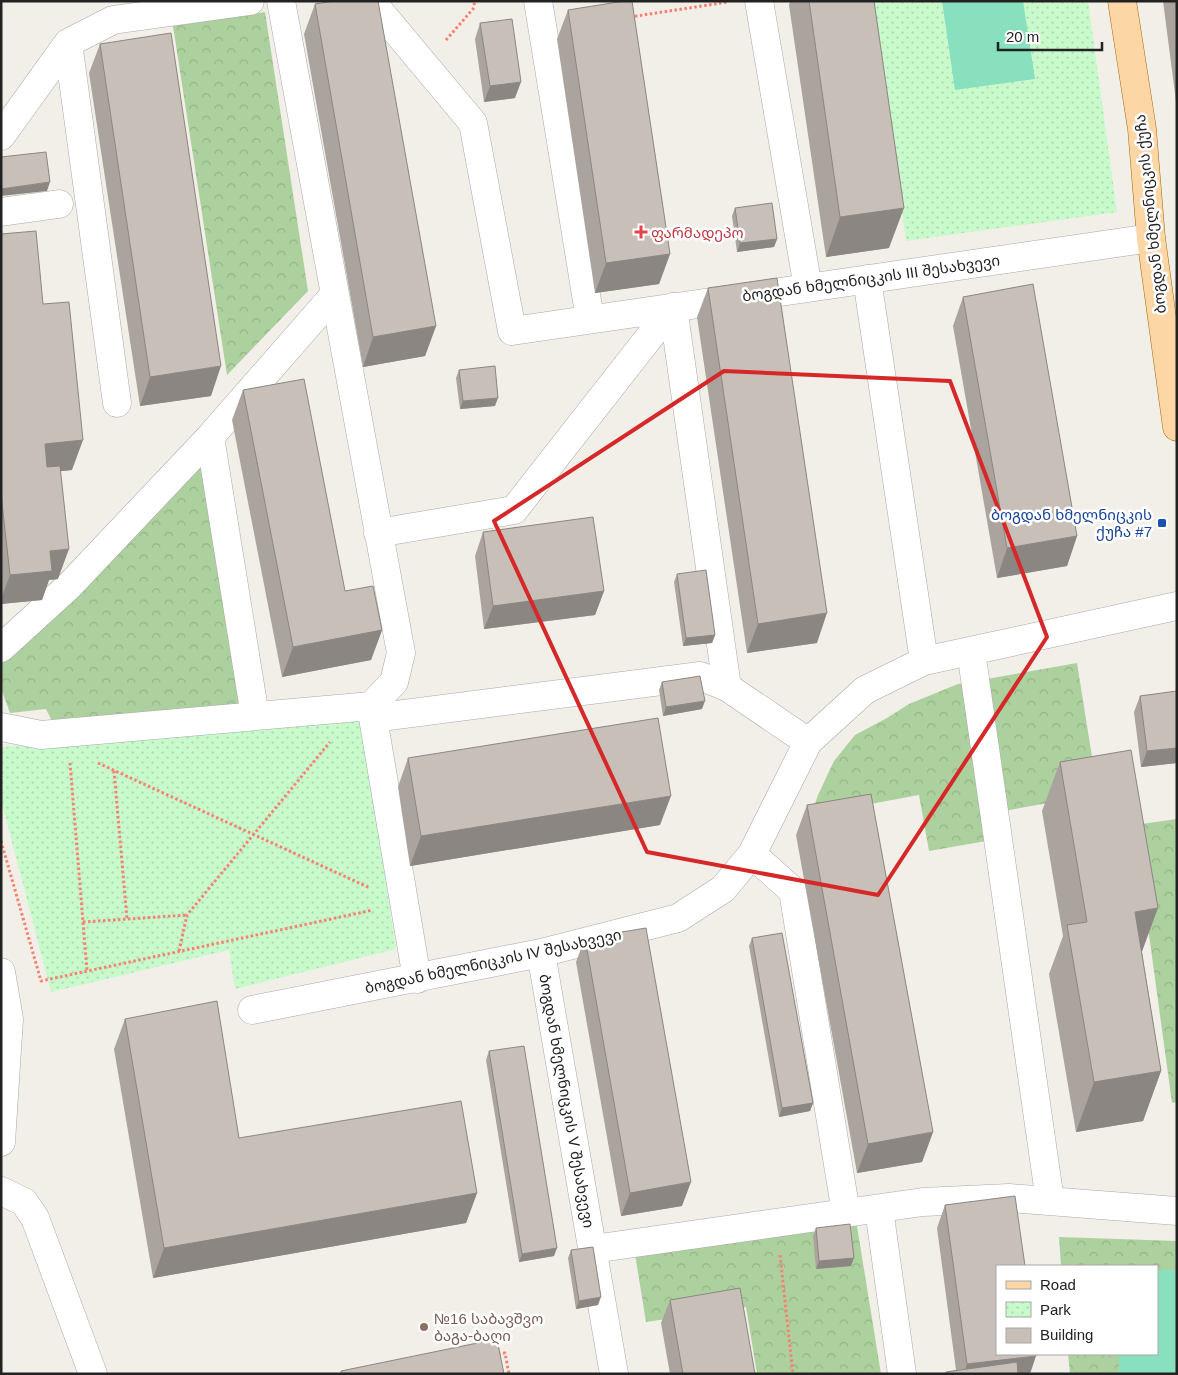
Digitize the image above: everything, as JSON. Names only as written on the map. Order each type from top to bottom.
[{"type":"main road","name":"ბოგდან ხმელნიცკის ქუჩა","points":[[1122,1],[1142,129],[1151,238],[1177,427]]},
{"type":"street","points":[[1,136],[68,44],[113,20],[250,1]]},
{"type":"street","points":[[281,1],[401,653],[394,682],[368,710]]},
{"type":"street","name":"ბოგდან ხმელნიცკის III შესახვევი","points":[[371,1],[473,123],[512,331],[1151,238]]},
{"type":"street","points":[[538,1],[590,320]]},
{"type":"street","points":[[759,1],[808,288]]},
{"type":"street","points":[[68,44],[117,403]]},
{"type":"street","points":[[1,212],[59,204]]},
{"type":"street","points":[[868,279],[924,661]]},
{"type":"street","points":[[1,648],[70,586],[210,437],[335,294]]},
{"type":"street","points":[[378,533],[514,510],[673,307]]},
{"type":"street","points":[[673,307],[727,687]]},
{"type":"street","points":[[210,437],[255,716]]},
{"type":"street","name":"ბოგდან ხმელნიცკის IV შესახვევი","points":[[252,1010],[417,979],[541,953],[678,918],[723,889],[752,854],[808,742],[865,690],[924,661],[1177,606]]},
{"type":"street","points":[[971,651],[1050,1201]]},
{"type":"street","points":[[1,727],[41,735],[255,716],[368,710],[700,676],[727,687],[808,742]]},
{"type":"street","points":[[368,710],[417,979]]},
{"type":"street","points":[[752,854],[793,891],[846,1213]]},
{"type":"street","name":"ბოგდან ხმელნიცკის V შესახვევი","points":[[541,953],[614,1374]]},
{"type":"street","points":[[1,972],[9,1019],[1,1142]]},
{"type":"street","points":[[1,1191],[24,1202],[35,1218],[93,1374]]},
{"type":"street","name":"ბოგდან ხმელნიცკის V შესახვევი","points":[[592,1249],[923,1202],[1009,1198],[1177,1210]]},
{"type":"street","points":[[879,1209],[902,1374]]},
{"type":"path","points":[[424,65],[474,9],[475,1]]},
{"type":"path","points":[[629,17],[734,1]]},
{"type":"path","points":[[179,951],[187,915],[253,835],[368,710]]},
{"type":"path","points":[[50,734],[52,742],[69,750],[87,971]]},
{"type":"path","points":[[96,762],[403,904]]},
{"type":"path","points":[[114,771],[127,919]]},
{"type":"path","points":[[1,841],[41,981],[403,904]]},
{"type":"path","points":[[83,922],[187,915]]},
{"type":"path","points":[[776,1223],[793,1374]]},
{"type":"path","points":[[496,1355],[505,1353],[509,1374]]},
{"type":"highlighted area","points":[[724,371],[950,381],[1047,637],[878,895],[647,852],[494,521]]},
{"type":"green space","points":[[873,1],[1088,1],[1117,212],[906,241]]},
{"type":"green space","points":[[942,1],[1023,1],[1035,79],[955,90]]},
{"type":"green space","points":[[265,12],[308,291],[227,375],[173,26]]},
{"type":"green space","points":[[205,460],[246,709],[55,727],[46,709],[10,713],[1,688],[1,663]]},
{"type":"green space","points":[[1077,663],[1098,794],[987,814],[992,840],[929,851],[919,795],[811,815],[834,761],[855,735],[909,704],[958,684]]},
{"type":"green space","points":[[361,717],[396,949],[235,989],[229,950],[51,992],[1,800],[1,747]]},
{"type":"green space","points":[[1177,819],[1177,1102],[1172,1103],[1134,825]]},
{"type":"green space","points":[[856,1220],[881,1374],[757,1374],[746,1307],[646,1322],[635,1254]]},
{"type":"green space","points":[[1059,1237],[1177,1241],[1177,1270],[1158,1270],[1158,1265],[1061,1265]]},
{"type":"green space","points":[[1158,1270],[1177,1270],[1177,1374],[1119,1374],[1119,1355],[1158,1355]]},
{"type":"green space","points":[[1068,1355],[1119,1355],[1119,1374],[1070,1374]]},
{"type":"building","points":[[334,1],[378,1],[436,326],[373,337],[315,4]]},
{"type":"building","points":[[632,1],[670,254],[606,263],[568,10]]},
{"type":"building","points":[[809,1],[874,1],[904,208],[840,217]]},
{"type":"building","points":[[512,19],[521,82],[490,86],[480,23]]},
{"type":"building","points":[[171,33],[221,366],[150,377],[100,44]]},
{"type":"building","points":[[46,152],[50,182],[1,189],[1,157]]},
{"type":"building","points":[[772,203],[777,239],[740,243],[735,208]]},
{"type":"building","points":[[36,231],[43,304],[69,302],[83,440],[45,444],[47,467],[60,466],[69,549],[50,551],[52,571],[10,575],[1,494],[1,234]]},
{"type":"building","points":[[777,278],[827,613],[758,624],[708,288]]},
{"type":"building","points":[[1033,284],[1077,536],[1007,548],[963,297]]},
{"type":"building","points":[[495,366],[498,398],[463,401],[459,370]]},
{"type":"building","points":[[304,379],[345,591],[373,586],[382,630],[293,647],[243,390]]},
{"type":"building","points":[[593,517],[604,591],[493,606],[483,532]]},
{"type":"building","points":[[706,570],[715,635],[686,638],[677,574]]},
{"type":"building","points":[[700,676],[705,701],[666,707],[662,682]]},
{"type":"building","points":[[1177,691],[1177,748],[1147,751],[1140,696]]},
{"type":"building","points":[[658,718],[671,796],[421,836],[408,758]]},
{"type":"building","points":[[1131,750],[1158,908],[1135,912],[1161,1071],[1094,1082],[1067,925],[1087,922],[1060,762]]},
{"type":"building","points":[[871,794],[933,1132],[868,1144],[807,805]]},
{"type":"building","points":[[646,928],[691,1182],[630,1193],[585,938]]},
{"type":"building","points":[[782,933],[813,1103],[782,1108],[752,938]]},
{"type":"building","points":[[217,1001],[239,1138],[461,1101],[477,1193],[164,1248],[125,1019]]},
{"type":"building","points":[[524,1046],[557,1248],[522,1254],[489,1051]]},
{"type":"building","points":[[1015,1196],[1025,1265],[996,1265],[996,1355],[1036,1356],[967,1364],[945,1205]]},
{"type":"building","points":[[850,1224],[854,1258],[819,1261],[816,1228]]},
{"type":"building","points":[[593,1247],[601,1297],[579,1301],[571,1250]]},
{"type":"building","points":[[740,1288],[755,1374],[683,1374],[670,1300]]},
{"type":"building","points":[[497,1339],[504,1374],[341,1374],[341,1371]]},
{"type":"building","points":[[1017,1362],[1018,1374],[946,1374],[946,1372]]},
{"type":"place","name":"ფარმადეპო","points":[[641,232]]},
{"type":"place","name":"ბოგდან ხმელნიცკის ქუჩა #7","points":[[1162,523]]},
{"type":"place","name":"№16 საბავშვო ბაგა-ბაღი","points":[[424,1327]]}]
